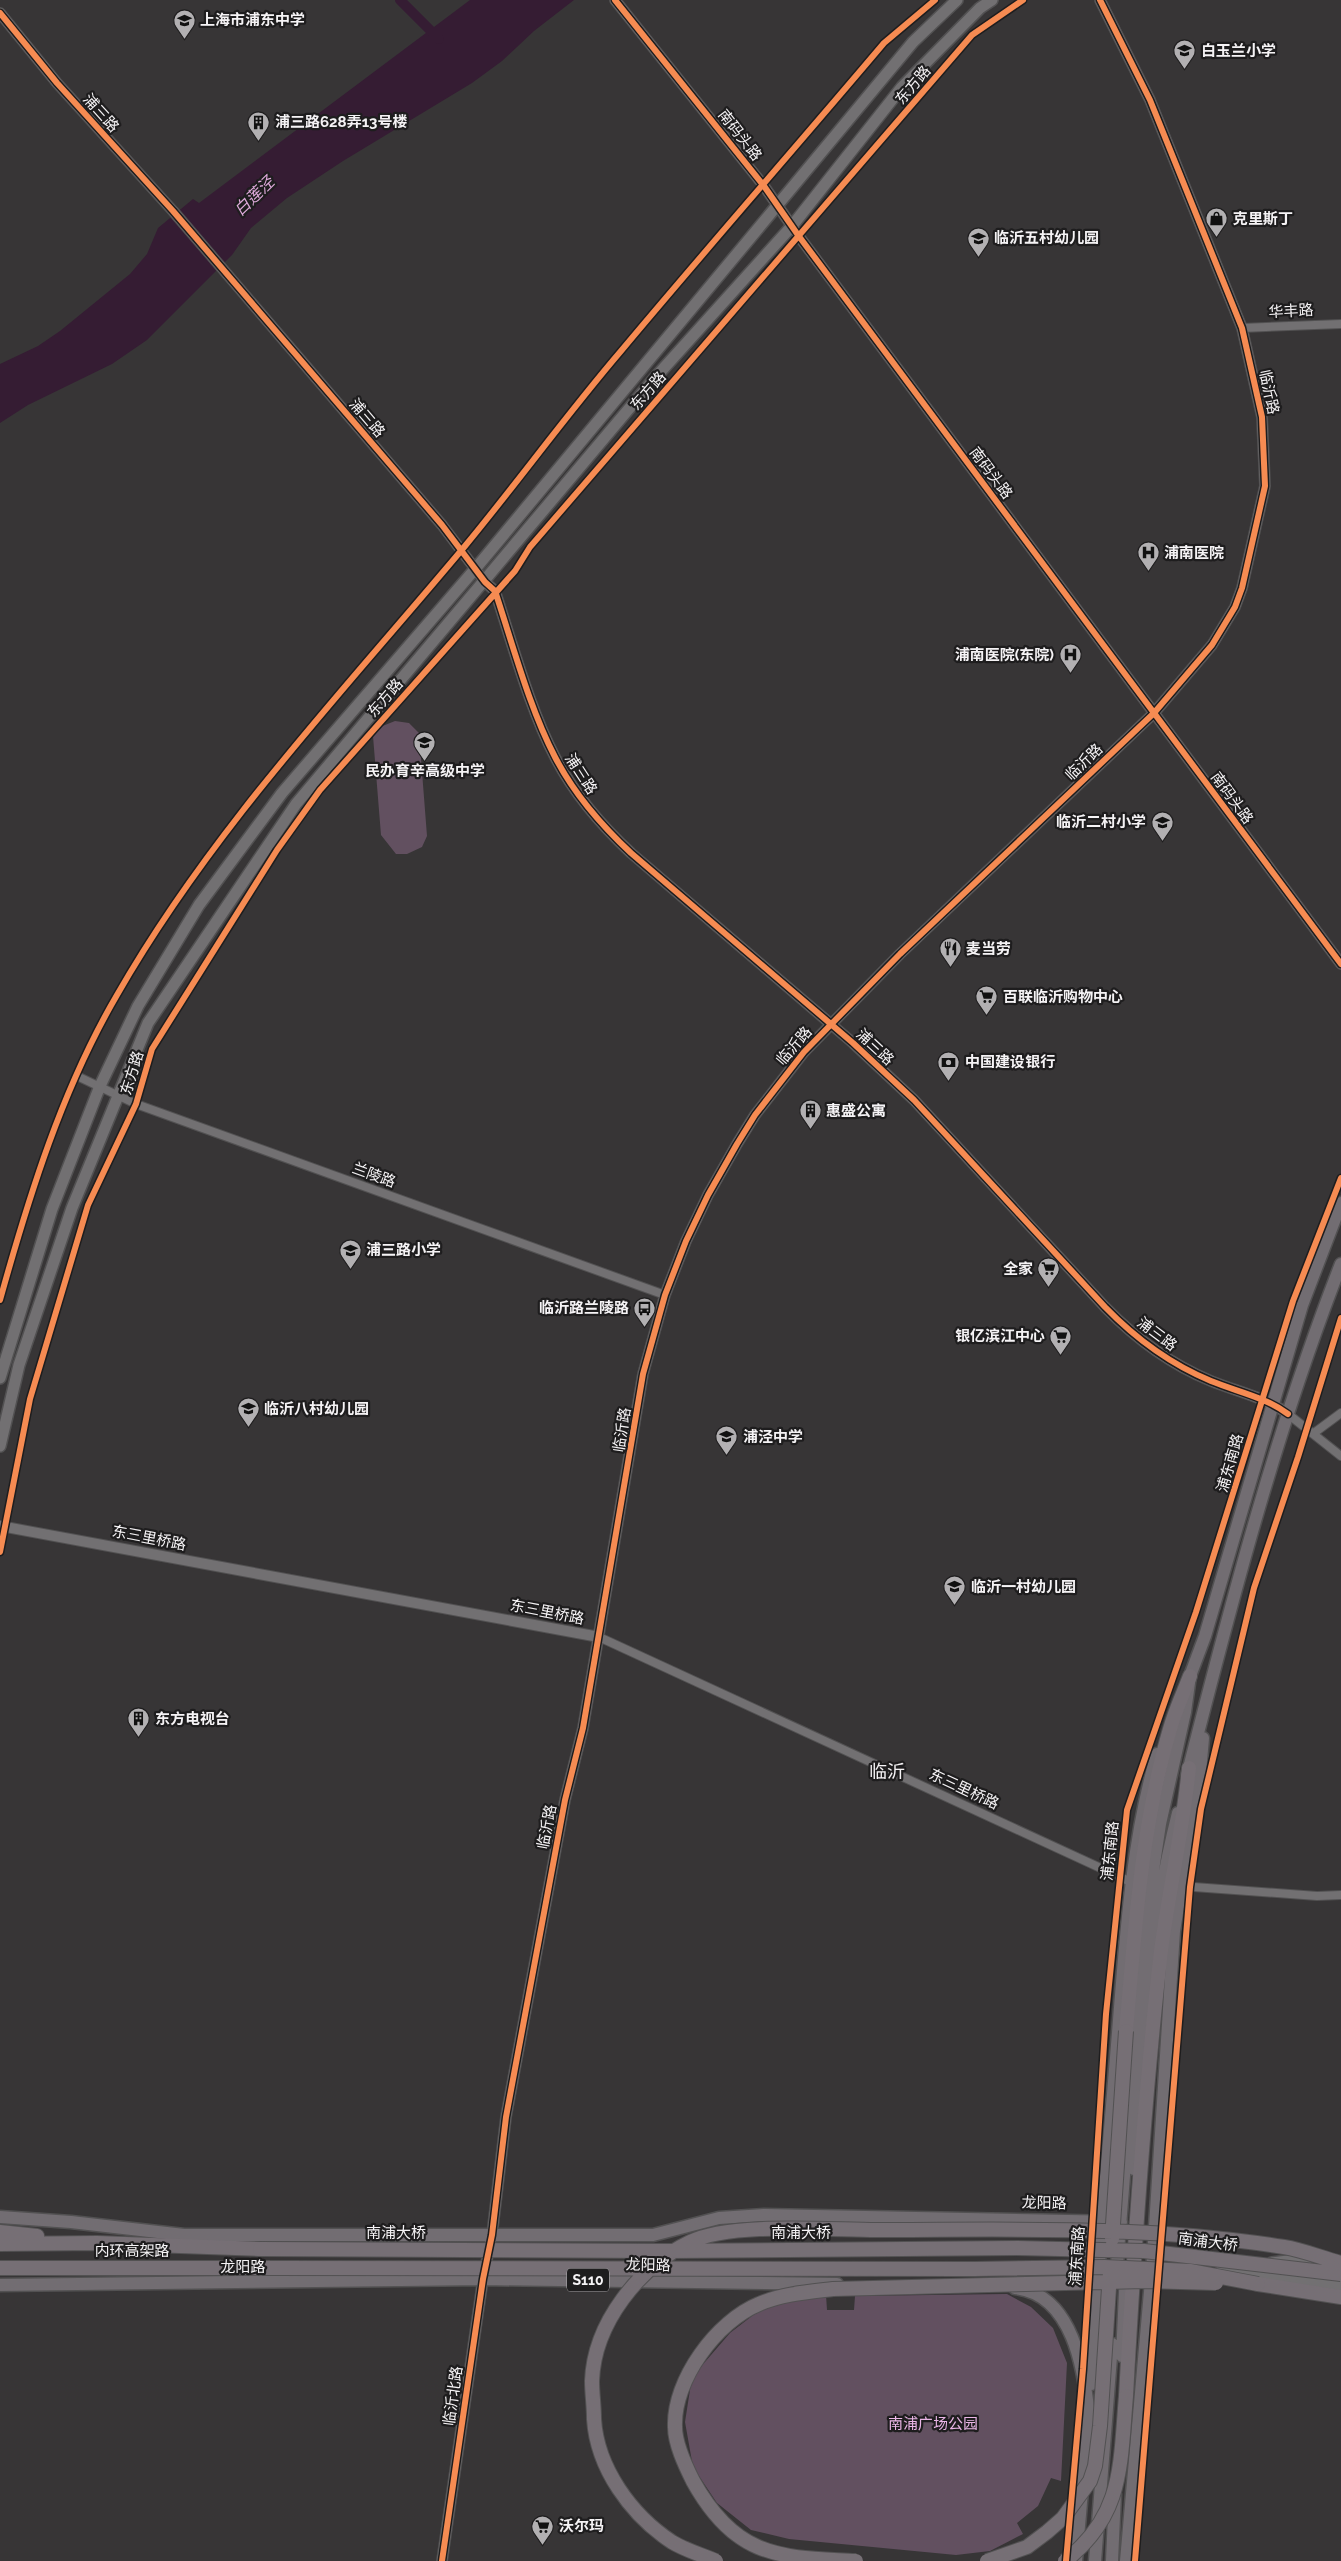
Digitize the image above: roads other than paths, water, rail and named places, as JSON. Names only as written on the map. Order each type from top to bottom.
[{"type":"highway","points":[[987,2561],[1027,2547],[1063,2518],[1090,2481],[1095,2466],[1100,2426],[1126,2031],[1143,1860],[1157,1780],[1170,1727],[1190,1676]]},
{"type":"highway","points":[[1065,2561],[1084,2546],[1097,2530],[1107,2513],[1119,2475],[1148,2084],[1162,1948],[1184,1818],[1189,1768]]},
{"type":"highway","points":[[716,2561],[675,2543],[640,2516],[610,2474],[595,2433],[592,2381],[603,2335],[630,2288],[674,2252],[690,2242],[714,2233],[771,2230],[1047,2228],[1189,2236],[1287,2248],[1341,2263]]},
{"type":"highway","points":[[0,2232],[97,2243]]},
{"type":"highway","name":"内环高架路","points":[[0,2244],[97,2243],[260,2249]]},
{"type":"highway","name":"南浦大桥","points":[[260,2249],[669,2251],[1056,2249],[1144,2251],[1341,2274]]},
{"type":"highway","points":[[0,2277],[160,2267]]},
{"type":"highway","name":"南浦大桥","points":[[264,2268],[974,2269],[1104,2267],[1190,2271],[1341,2297]]},
{"type":"highway","name":"内环高架路","points":[[0,2268],[264,2268]]},
{"type":"highway","points":[[856,2561],[779,2555],[757,2547],[736,2534],[714,2513],[687,2469],[675,2427],[678,2402],[688,2376],[710,2342],[716,2334],[743,2314],[758,2304],[790,2294],[833,2290],[1144,2281],[1258,2284]]},
{"type":"main road","name":"东方路","points":[[0,1378],[52,1209],[100,1086],[138,1006],[199,905],[282,793],[476,568],[913,42],[957,0]]},
{"type":"main road","name":"东方路","points":[[0,1446],[19,1365],[72,1208],[148,1024],[296,804],[485,582],[654,379],[792,226],[902,87],[980,8],[992,0]]},
{"type":"main road","name":"浦东南路","points":[[1112,2561],[1125,2286],[1126,2222],[1143,1936],[1160,1824],[1185,1712],[1190,1676],[1205,1636],[1258,1448],[1274,1404],[1302,1305],[1341,1203]]},
{"type":"main road","name":"浦东南路","points":[[1095,2561],[1144,2029],[1154,1932],[1166,1858],[1237,1580],[1274,1450],[1341,1264]]},
{"type":"main road","name":"浦东南路","points":[[1076,2561],[1089,2416],[1096,2288],[1124,1960],[1133,1883],[1146,1790],[1171,1706],[1205,1636]]},
{"type":"main road","name":"浦东南路","points":[[1126,2561],[1152,2258],[1174,1931],[1200,1773],[1206,1700]]},
{"type":"main road","name":"龙阳路","points":[[0,2217],[72,2222],[184,2235],[653,2235],[719,2218],[764,2215],[1103,2220],[1126,2222]]},
{"type":"main road","points":[[1231,2268],[1324,2256],[1341,2258]]},
{"type":"main road","points":[[1152,2258],[1341,2284]]},
{"type":"main road","name":"龙阳路","points":[[0,2285],[483,2279],[1002,2286],[1024,2289],[1037,2294],[1048,2302],[1071,2336],[1083,2369],[1089,2416]]},
{"type":"street","name":"南码头路","points":[[615,0],[653,44],[778,206],[1341,964]]},
{"type":"street","name":"临沂路","points":[[492,2235],[506,2117],[565,1800],[583,1728],[644,1374],[665,1295],[697,1218],[737,1144],[778,1083],[830,1023],[1154,713],[1212,645],[1234,607],[1242,588],[1265,486],[1262,417],[1242,328],[1150,100],[1100,0]]},
{"type":"street","name":"浦三路","points":[[0,13],[57,83],[172,211],[442,525],[485,582],[495,591],[546,739],[564,774],[587,807],[631,853],[830,1023],[927,1114],[1105,1307],[1137,1338],[1194,1373],[1274,1404],[1288,1414]]},
{"type":"street","name":"华丰路","points":[[1242,328],[1341,324]]},
{"type":"street","name":"兰陵路","points":[[77,1076],[136,1104],[665,1295]]},
{"type":"street","points":[[1314,1433],[1341,1413]]},
{"type":"street","points":[[1288,1414],[1341,1456]]},
{"type":"street","name":"东三里桥路","points":[[0,1526],[599,1637],[1133,1883]]},
{"type":"street","points":[[1180,1886],[1316,1896],[1341,1895]]},
{"type":"street","name":"临沂北路","points":[[442,2561],[483,2279],[492,2235]]},
{"type":"water","name":"白莲泾","points":[[470,0],[574,0],[534,31],[502,61],[472,83],[343,161],[287,198],[251,228],[232,255],[147,340],[112,364],[28,405],[0,423],[0,364],[38,346],[60,331],[130,274],[147,254],[158,228],[193,199],[199,203]]},
{"type":"waterway","points":[[400,0],[439,39]]},
{"type":"place","name":"上海市浦东中学","points":[[184,39]]},
{"type":"place","name":"白玉兰小学","points":[[1185,70]]},
{"type":"place","name":"浦三路628弄13号楼","points":[[259,141]]},
{"type":"place","name":"克里斯丁","points":[[1217,238]]},
{"type":"place","name":"临沂五村幼儿园","points":[[978,257]]},
{"type":"place","name":"浦南医院","points":[[1148,572]]},
{"type":"place","name":"浦南医院(东院)","points":[[1070,674]]},
{"type":"place","name":"民办育辛高级中学","points":[[425,762]]},
{"type":"place","name":"临沂二村小学","points":[[1162,841]]},
{"type":"place","name":"麦当劳","points":[[950,968]]},
{"type":"place","name":"百联临沂购物中心","points":[[987,1016]]},
{"type":"place","name":"中国建设银行","points":[[949,1081]]},
{"type":"place","name":"惠盛公寓","points":[[810,1130]]},
{"type":"place","name":"浦三路小学","points":[[350,1269]]},
{"type":"place","name":"全家","points":[[1049,1288]]},
{"type":"place","name":"临沂路兰陵路","points":[[645,1327]]},
{"type":"place","name":"银亿滨江中心","points":[[1061,1355]]},
{"type":"place","name":"临沂八村幼儿园","points":[[248,1428]]},
{"type":"place","name":"浦泾中学","points":[[727,1456]]},
{"type":"place","name":"临沂一村幼儿园","points":[[955,1606]]},
{"type":"place","name":"东方电视台","points":[[139,1738]]},
{"type":"place","name":"沃尔玛","points":[[543,2545]]},
{"type":"district","name":"临沂","points":[[887,1771]]},
{"type":"park label","name":"南浦广场公园","points":[[933,2424]]}]
